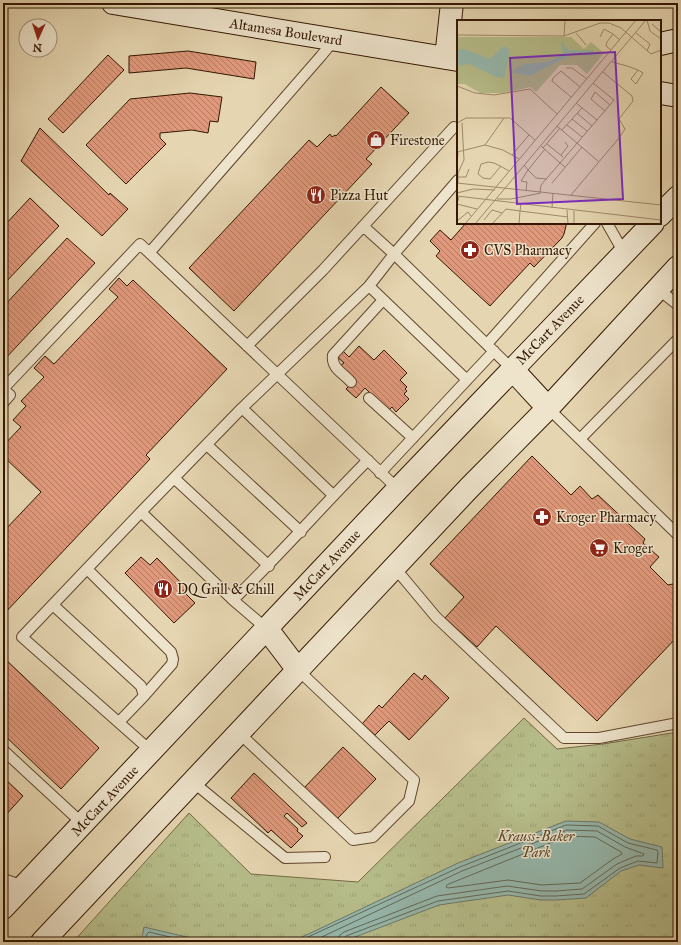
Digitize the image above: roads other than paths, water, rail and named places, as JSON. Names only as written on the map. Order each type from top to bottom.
[{"type":"main road","name":"Altamesa Boulevard","points":[[113,3],[452,59]]},
{"type":"main road","points":[[452,3],[452,59]]},
{"type":"main road","points":[[661,44],[678,40]]},
{"type":"main road","points":[[661,93],[678,96]]},
{"type":"main road","points":[[661,214],[678,196]]},
{"type":"main road","name":"McCart Avenue","points":[[3,908],[398,489],[652,224]]},
{"type":"main road","points":[[42,942],[469,488],[548,408],[678,267]]},
{"type":"main road","points":[[512,369],[548,408]]},
{"type":"main road","points":[[266,629],[298,670]]},
{"type":"lane","points":[[150,252],[334,40]]},
{"type":"lane","points":[[247,346],[323,270],[454,127]]},
{"type":"lane","points":[[151,751],[22,637],[242,408],[368,286],[457,181]]},
{"type":"lane","points":[[380,473],[467,380],[491,348],[594,224]]},
{"type":"lane","points":[[608,224],[624,253]]},
{"type":"lane","points":[[363,226],[394,254],[512,369]]},
{"type":"lane","points":[[3,403],[10,395],[3,389],[140,244],[398,489]]},
{"type":"lane","points":[[368,286],[467,380]]},
{"type":"lane","points":[[658,289],[678,305]]},
{"type":"lane","points":[[351,382],[334,365],[332,360],[333,355],[383,300]]},
{"type":"lane","points":[[580,439],[678,339]]},
{"type":"lane","points":[[369,398],[413,438]]},
{"type":"lane","points":[[242,408],[333,495]]},
{"type":"lane","points":[[548,408],[678,535]]},
{"type":"lane","points":[[207,445],[301,532]]},
{"type":"lane","points":[[233,600],[269,566],[333,495],[368,460]]},
{"type":"lane","points":[[174,478],[269,566]]},
{"type":"lane","points":[[141,512],[233,600],[266,629]]},
{"type":"lane","points":[[394,568],[436,617],[564,738],[599,738],[678,723]]},
{"type":"lane","points":[[87,569],[171,652],[172,664],[143,691],[119,722]]},
{"type":"lane","points":[[52,605],[143,691]]},
{"type":"lane","points":[[239,733],[353,840],[373,837],[409,801],[414,780],[298,670]]},
{"type":"lane","points":[[3,750],[83,824]]},
{"type":"lane","points":[[193,782],[285,858],[325,857]]},
{"type":"lane","points":[[3,879],[24,886]]},
{"type":"water","points":[[566,821],[599,822],[630,839],[662,847],[663,868],[639,865],[621,871],[586,898],[541,900],[508,895],[439,905],[342,942],[273,942],[300,938],[458,863]]},
{"type":"water","points":[[144,927],[208,942],[141,942]]},
{"type":"place","name":"Firestone","points":[[376,140]]},
{"type":"place","name":"Pizza Hut","points":[[316,195]]},
{"type":"place","name":"CVS Pharmacy","points":[[470,250]]},
{"type":"place","name":"Kroger Pharmacy","points":[[542,517]]},
{"type":"place","name":"Kroger","points":[[599,548]]},
{"type":"place","name":"DQ Grill & Chill","points":[[163,589]]},
{"type":"park label","name":"Krauss-Baker Park","points":[[536,844]]}]
